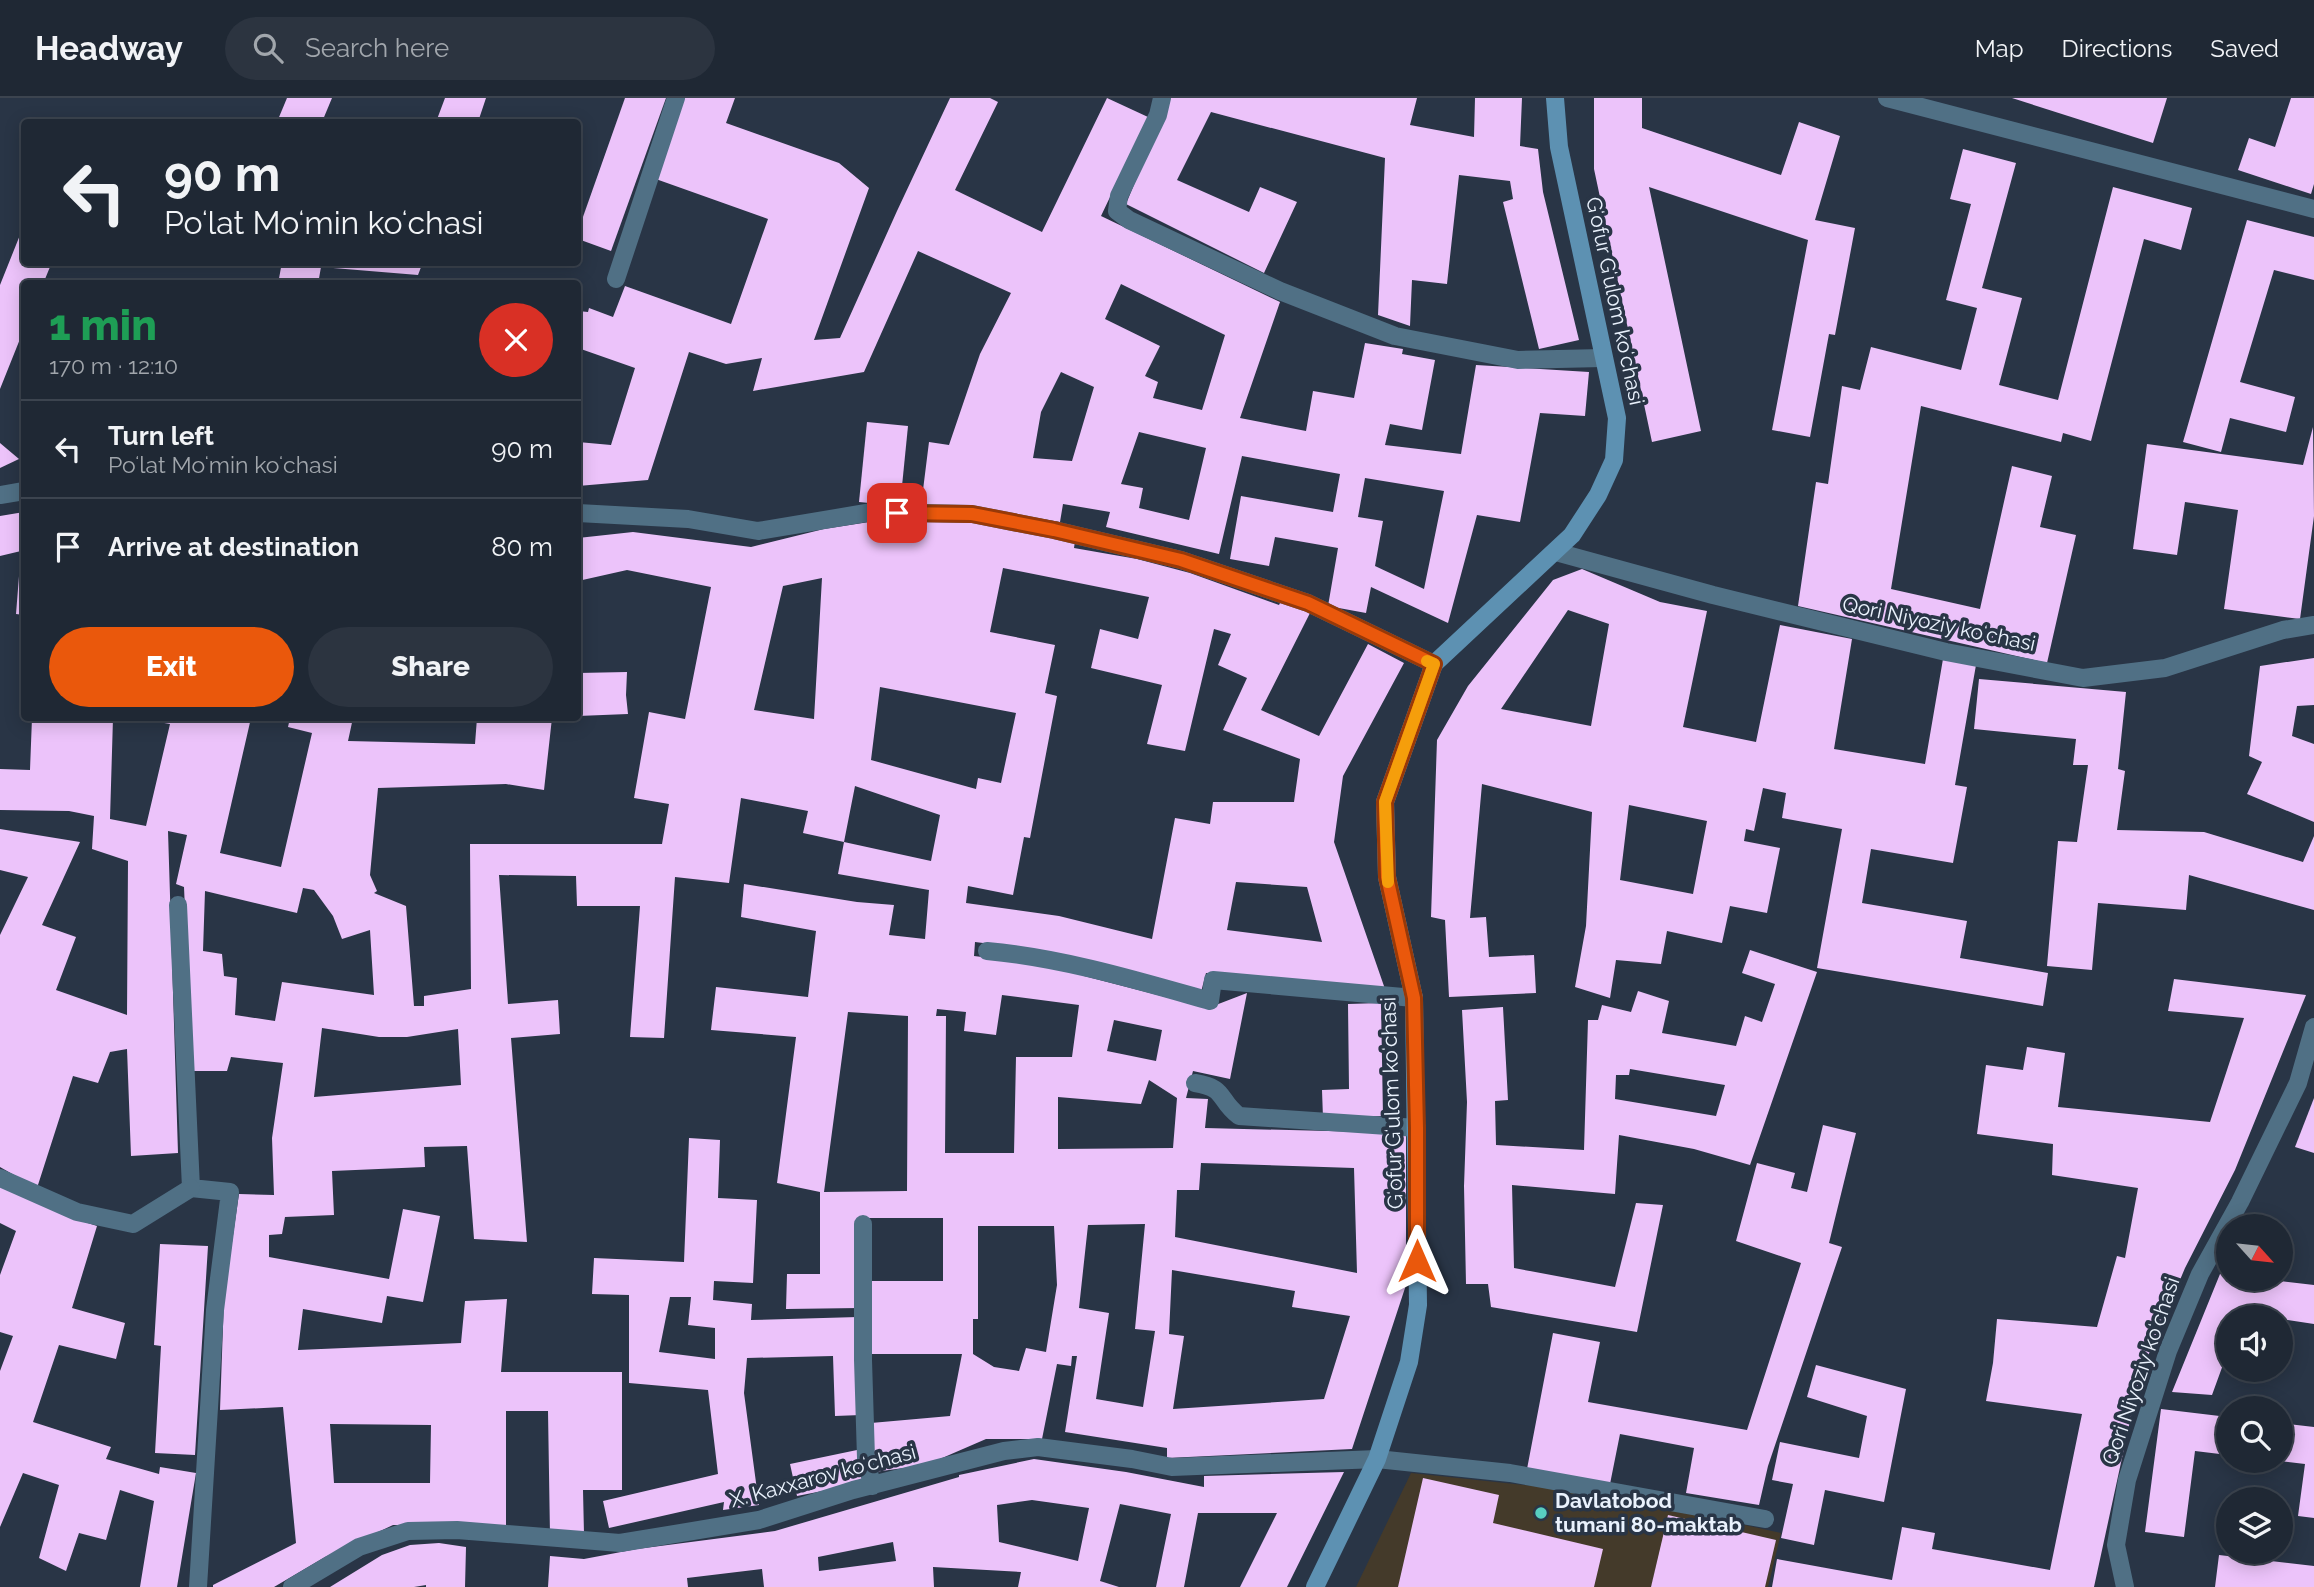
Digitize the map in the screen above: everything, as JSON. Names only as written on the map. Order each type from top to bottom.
[{"type":"street","points":[[616,279],[676,98]]},
{"type":"street","points":[[1162,98],[1158,115],[1119,196],[1117,211],[1129,220],[1280,291],[1395,336],[1518,360],[1604,358]]},
{"type":"street","name":"Gʻofur Gʻulom koʻchasi","points":[[1315,1587],[1377,1460],[1409,1362],[1418,1305],[1414,998],[1387,877],[1385,802],[1434,664],[1572,535],[1598,495],[1614,460],[1617,418],[1559,147],[1555,98]]},
{"type":"street","points":[[1887,98],[2314,209]]},
{"type":"street","points":[[0,495],[21,492]]},
{"type":"street","points":[[581,513],[688,519],[758,531],[872,512],[972,514],[1181,560],[1308,603],[1434,664]]},
{"type":"street","name":"Qori Niyoziy koʻchasi","points":[[1556,552],[1713,595],[1946,652],[2083,678],[2165,668],[2283,630],[2314,625]]},
{"type":"street","points":[[178,905],[191,1188]]},
{"type":"street","points":[[987,951],[1030,955],[1094,968],[1210,1001],[1213,980],[1414,998]]},
{"type":"street","name":"Qori Niyoziy koʻchasi","points":[[2125,1587],[2116,1545],[2125,1493],[2168,1351],[2200,1274],[2240,1202],[2298,1083],[2314,1027]]},
{"type":"street","points":[[1195,1083],[1209,1085],[1222,1093],[1227,1106],[1239,1116],[1417,1128]]},
{"type":"street","points":[[0,1178],[77,1212],[133,1224],[191,1188],[230,1192],[215,1310],[198,1587]]},
{"type":"street","points":[[863,1224],[863,1374],[866,1458],[872,1486]]},
{"type":"street","name":"X. Kaxxarov koʻchasi","points":[[292,1587],[359,1547],[408,1531],[457,1530],[620,1543],[759,1520],[1004,1451],[1038,1447],[1172,1467],[1377,1460],[1510,1473],[1765,1519]]},
{"type":"shaded area","name":"Davlatobod tumani 80-maktab","points":[[1411,1473],[1599,1493],[1781,1533],[1768,1587],[1356,1587]]},
{"type":"building","points":[[287,98],[332,98],[323,119],[278,119]]},
{"type":"building","points":[[445,98],[486,98],[479,119],[437,119]]},
{"type":"building","points":[[625,98],[666,98],[611,251],[581,240],[581,223]]},
{"type":"building","points":[[681,98],[735,98],[726,123],[839,163],[869,188],[814,340],[840,338],[950,98],[990,98],[998,102],[955,190],[1042,232],[1107,98],[1148,117],[1101,216],[1280,302],[1240,418],[1306,431],[1313,391],[1354,398],[1365,343],[1403,349],[1402,354],[1435,360],[1422,430],[1390,424],[1385,445],[1461,454],[1476,365],[1589,372],[1585,416],[1540,413],[1520,522],[1477,515],[1448,623],[1371,587],[1366,613],[1328,606],[1338,548],[1275,537],[1269,566],[1230,559],[1241,496],[1333,512],[1340,474],[1242,456],[1219,554],[1106,527],[1110,512],[1063,504],[1060,522],[973,507],[921,506],[929,442],[949,445],[980,354],[1011,293],[918,251],[864,372],[753,391],[762,358],[726,364],[689,352],[648,480],[581,486],[581,442],[611,445],[635,368],[581,349],[581,311],[588,312],[589,308],[613,317],[625,286],[731,324],[768,219],[653,178]],"holes":[[[1121,284],[1225,335],[1202,410],[1153,398],[1158,382],[1145,376],[1160,346],[1105,319]],[[1061,372],[1094,387],[1072,461],[1033,458],[1041,412]],[[1139,432],[1206,448],[1189,520],[1139,508],[1143,488],[1121,484]],[[1365,478],[1444,491],[1424,589],[1375,566],[1383,521],[1358,517]]]},
{"type":"building","points":[[1170,98],[1417,98],[1410,125],[1474,137],[1475,98],[1522,98],[1520,146],[1538,149],[1543,192],[1579,340],[1539,349],[1503,202],[1513,199],[1510,181],[1459,175],[1447,284],[1412,280],[1410,326],[1378,315],[1385,158],[1211,112],[1177,180],[1249,212],[1260,187],[1297,202],[1264,273],[1126,204]]},
{"type":"building","points":[[1594,98],[1642,98],[1642,128],[1781,175],[1799,122],[1840,136],[1815,220],[1855,228],[1835,335],[1829,334],[1810,437],[1772,430],[1808,240],[1649,187],[1701,431],[1652,442],[1594,169]]},
{"type":"building","points":[[2012,98],[2167,98],[2153,143]]},
{"type":"building","points":[[2291,98],[2314,98],[2314,184],[2311,194],[2238,170],[2249,138],[2275,147]]},
{"type":"building","points":[[1963,149],[2016,163],[1982,288],[2022,298],[1999,385],[2058,400],[2113,187],[2192,208],[2181,250],[2144,239],[2091,441],[2063,433],[2061,442],[1921,406],[1891,589],[1980,609],[2012,466],[2052,476],[2040,527],[2076,535],[2047,663],[1798,606],[1816,482],[1828,484],[1842,386],[1860,390],[1871,347],[1961,370],[1977,308],[1946,300],[1971,204],[1950,199]]},
{"type":"building","points":[[2247,220],[2314,237],[2314,280],[2274,270],[2240,382],[2295,397],[2286,432],[2230,418],[2221,452],[2183,442]]},
{"type":"building","points":[[21,232],[21,266],[50,266],[45,280],[21,280],[21,336],[0,389],[0,285]]},
{"type":"building","points":[[281,266],[421,266],[418,275],[321,267],[319,280],[279,280]]},
{"type":"building","points":[[867,422],[908,426],[900,506],[859,502]]},
{"type":"building","points":[[2313,427],[2314,516],[2300,619],[2224,609],[2238,510],[2185,502],[2177,555],[2133,549],[2147,444],[2303,465]]},
{"type":"building","points":[[0,443],[19,459],[0,468]]},
{"type":"building","points":[[21,512],[21,551],[0,556],[0,516]]},
{"type":"building","points":[[908,516],[973,521],[1075,541],[1074,548],[1137,559],[1190,573],[1279,605],[1281,601],[1310,613],[1261,710],[1319,736],[1368,644],[1404,663],[1343,776],[1334,842],[1385,989],[1206,973],[1201,992],[1041,950],[975,942],[974,956],[1084,970],[1084,976],[1208,1008],[1247,993],[1230,1079],[1193,1071],[1186,1098],[1208,1099],[1205,1128],[1406,1133],[1406,1285],[1352,1449],[1167,1458],[1167,1448],[1065,1432],[1077,1356],[1072,1356],[1071,1366],[1057,1364],[1042,1439],[986,1439],[926,1465],[874,1472],[871,1423],[950,1416],[962,1354],[868,1354],[868,1281],[943,1281],[943,1218],[859,1218],[859,1308],[786,1309],[787,1274],[820,1274],[820,1192],[777,1183],[796,1037],[711,1030],[716,987],[808,997],[816,931],[741,917],[744,884],[857,902],[894,905],[889,935],[925,939],[929,890],[838,874],[844,842],[803,833],[808,811],[741,798],[729,883],[675,877],[664,1038],[630,1037],[640,906],[577,906],[576,876],[499,875],[508,1004],[558,1000],[560,1034],[511,1038],[527,1242],[474,1239],[467,1146],[424,1147],[425,1167],[332,1171],[334,1215],[285,1217],[282,1234],[269,1235],[269,1257],[389,1279],[403,1209],[440,1216],[423,1302],[387,1296],[382,1323],[303,1309],[298,1350],[461,1343],[465,1301],[507,1299],[501,1372],[622,1372],[622,1490],[583,1490],[584,1534],[550,1535],[548,1411],[506,1411],[506,1525],[393,1525],[325,1557],[274,1587],[213,1587],[296,1543],[283,1407],[220,1410],[224,1298],[239,1194],[274,1195],[272,1138],[283,1063],[231,1057],[227,1071],[192,1071],[184,887],[176,884],[187,835],[168,831],[178,1153],[131,1156],[127,1049],[110,1052],[98,1083],[73,1076],[37,1188],[0,1167],[0,935],[28,877],[0,870],[0,829],[80,842],[42,925],[76,937],[56,990],[127,1015],[128,861],[92,849],[94,816],[69,811],[0,810],[0,769],[30,770],[32,721],[113,721],[110,819],[146,826],[170,724],[152,721],[250,721],[220,853],[281,867],[312,733],[288,727],[289,721],[352,721],[348,741],[475,744],[477,721],[552,721],[544,790],[506,784],[378,788],[370,875],[377,891],[374,893],[406,906],[414,1006],[424,1006],[424,996],[471,989],[470,844],[662,844],[669,804],[634,798],[649,712],[685,719],[711,587],[627,570],[581,580],[581,538],[633,532],[751,547],[824,529]],"holes":[[[1003,568],[1149,597],[1138,639],[1100,629],[1091,668],[1162,685],[1147,744],[1185,751],[1214,629],[1231,634],[1218,665],[1247,678],[1223,730],[1300,759],[1294,802],[1213,802],[1210,824],[1175,818],[1152,939],[1059,916],[966,903],[968,886],[1013,895],[1024,837],[1030,838],[1057,696],[1045,693],[1055,645],[990,632]],[[822,578],[814,719],[754,710],[783,586]],[[880,687],[1016,713],[1001,783],[978,778],[976,789],[871,760]],[[855,786],[940,815],[931,861],[844,842]],[[1236,882],[1307,887],[1322,942],[1227,930]],[[303,888],[314,890],[333,916],[342,939],[370,930],[374,995],[282,982],[275,1021],[235,1015],[237,978],[224,976],[222,954],[203,951],[205,891],[297,913]],[[1002,995],[1079,1005],[1072,1057],[1016,1057],[1014,1153],[945,1153],[946,1016],[936,1016],[937,1009],[966,1012],[964,1031],[996,1035]],[[848,1012],[908,1016],[907,1191],[824,1192]],[[1114,1020],[1162,1030],[1156,1061],[1107,1051]],[[322,1028],[379,1037],[407,1037],[458,1029],[461,1085],[314,1097]],[[1149,1080],[1177,1098],[1173,1148],[1058,1149],[1058,1097],[1141,1104]],[[1201,1163],[1354,1168],[1357,1273],[1175,1237],[1177,1190],[1199,1190]],[[1145,1224],[1135,1329],[1155,1331],[1143,1407],[1096,1399],[1109,1313],[1079,1308],[1088,1225]],[[978,1226],[1054,1226],[1057,1285],[1046,1352],[1026,1348],[1019,1371],[994,1367],[973,1354],[973,1319],[978,1319]],[[1172,1270],[1295,1291],[1292,1307],[1350,1316],[1324,1399],[1173,1409],[1184,1336],[1169,1334]],[[330,1424],[431,1425],[430,1483],[334,1483]]]},
{"type":"building","points":[[21,551],[21,615],[16,614]]},
{"type":"building","points":[[1582,569],[1660,602],[1707,611],[1683,727],[1756,742],[1780,625],[1852,639],[1834,749],[1925,764],[1943,659],[1976,665],[1955,785],[1967,787],[1953,863],[1871,849],[1862,903],[1967,921],[1960,958],[2048,973],[2043,1006],[1817,968],[1842,829],[1782,818],[1786,793],[1763,788],[1754,831],[1746,829],[1744,841],[1780,848],[1767,913],[1730,906],[1722,943],[1667,931],[1661,964],[1616,960],[1610,998],[1575,987],[1586,926],[1592,812],[1482,784],[1470,918],[1486,917],[1489,957],[1534,955],[1536,993],[1449,997],[1445,920],[1431,917],[1437,740],[1468,686],[1553,580]],"holes":[[[1568,610],[1609,624],[1591,726],[1501,709]],[[1629,805],[1707,821],[1693,894],[1620,880]]]},
{"type":"building","points":[[2314,658],[2314,705],[2297,706],[2292,736],[2314,744],[2314,822],[2247,794],[2262,762],[2249,756],[2260,666]]},
{"type":"building","points":[[627,672],[628,714],[581,716],[581,673]]},
{"type":"building","points":[[1979,679],[2126,692],[2118,769],[2125,771],[2117,830],[2204,832],[2303,862],[2314,836],[2314,910],[2189,875],[2186,910],[2098,903],[2092,970],[2047,966],[2058,841],[2077,842],[2088,765],[2073,765],[2076,739],[1974,729]]},
{"type":"building","points":[[1750,950],[1817,972],[1750,1165],[1694,1149],[1619,1135],[1615,1194],[1512,1185],[1514,1268],[1615,1287],[1636,1203],[1663,1205],[1637,1332],[1491,1307],[1488,1284],[1466,1284],[1464,1186],[1467,1102],[1462,1010],[1503,1007],[1508,1100],[1495,1101],[1496,1145],[1584,1150],[1588,1020],[1598,1020],[1602,1005],[1631,1012],[1638,991],[1669,1001],[1662,1033],[1736,1046],[1745,1016],[1762,1022],[1775,984],[1742,973]],"holes":[[[1630,1069],[1725,1085],[1716,1116],[1615,1099],[1616,1075],[1629,1075]]]},
{"type":"building","points":[[2174,979],[2306,995],[2235,1170],[2185,1268],[2140,1375],[2094,1587],[1772,1587],[1777,1559],[1892,1580],[1902,1527],[1935,1533],[1932,1549],[2050,1570],[2082,1414],[1986,1401],[1997,1319],[2097,1327],[2117,1256],[2125,1258],[2138,1188],[2052,1175],[2053,1144],[1977,1134],[1986,1065],[2023,1070],[2027,1047],[2065,1053],[2058,1107],[2210,1122],[2244,1018],[2168,1011]]},
{"type":"building","points":[[1381,1003],[1383,1116],[1323,1118],[1322,1090],[1349,1089],[1348,1004]]},
{"type":"building","points":[[2314,1098],[2314,1153],[2295,1147]]},
{"type":"building","points":[[1823,1125],[1856,1133],[1829,1243],[1842,1247],[1768,1466],[1759,1505],[1686,1493],[1694,1448],[1620,1434],[1610,1484],[1527,1469],[1553,1333],[1600,1342],[1588,1402],[1747,1430],[1801,1263],[1736,1241],[1757,1163],[1795,1173],[1791,1188],[1807,1192]]},
{"type":"building","points":[[689,1138],[720,1140],[718,1198],[757,1200],[753,1283],[714,1281],[713,1300],[752,1304],[751,1320],[858,1317],[861,1415],[835,1416],[833,1356],[747,1358],[744,1393],[759,1505],[723,1510],[724,1502],[609,1528],[603,1501],[718,1474],[708,1390],[629,1383],[629,1295],[592,1294],[594,1258],[684,1262]],"holes":[[[670,1297],[691,1297],[688,1325],[715,1328],[715,1359],[659,1352]]]},
{"type":"building","points":[[0,1183],[66,1216],[97,1226],[72,1308],[125,1323],[116,1359],[59,1345],[33,1422],[111,1447],[106,1459],[159,1474],[160,1467],[196,1473],[177,1587],[140,1587],[154,1501],[120,1490],[106,1540],[79,1533],[66,1571],[39,1558],[59,1485],[23,1473],[0,1527],[0,1371],[13,1336],[0,1332],[0,1275],[16,1231],[0,1223]]},
{"type":"building","points":[[160,1244],[208,1246],[195,1455],[155,1453],[161,1346],[154,1345]]},
{"type":"building","points":[[2293,1282],[2314,1285],[2314,1324],[2293,1321],[2293,1305],[2216,1305],[2217,1382],[2212,1395],[2172,1392],[2216,1284],[2216,1292],[2292,1292]]},
{"type":"building","points":[[1816,1365],[1906,1389],[1884,1502],[1825,1490],[1814,1545],[1781,1538],[1793,1484],[1772,1480],[1780,1442],[1859,1458],[1867,1416],[1807,1397]]},
{"type":"building","points":[[2161,1409],[2216,1416],[2216,1454],[2195,1451],[2184,1537],[2145,1532]]},
{"type":"building","points":[[2293,1425],[2314,1427],[2314,1518],[2298,1516],[2305,1464],[2293,1463]]},
{"type":"building","points":[[857,1450],[863,1483],[797,1496],[790,1464]]},
{"type":"building","points":[[1034,1459],[1126,1472],[1204,1487],[1204,1476],[1344,1472],[1287,1587],[1240,1587],[1277,1513],[1198,1513],[1184,1587],[1156,1587],[1171,1514],[1120,1504],[1100,1581],[1119,1587],[1018,1587],[1021,1572],[933,1567],[934,1587],[764,1587],[762,1569],[687,1578],[688,1587],[548,1587],[550,1556],[584,1559],[637,1549],[775,1531],[959,1475]],"holes":[[[1032,1500],[1089,1508],[1078,1561],[999,1542],[997,1505]],[[893,1542],[896,1561],[819,1571],[818,1557]]]},
{"type":"building","points":[[1423,1478],[1499,1495],[1493,1523],[1603,1549],[1594,1587],[1398,1587]]},
{"type":"building","points":[[1668,1515],[1776,1540],[1765,1587],[1651,1587]]},
{"type":"building","points":[[439,1543],[466,1547],[465,1587],[330,1587],[382,1555],[410,1545]]},
{"type":"building","points":[[2218,1564],[2314,1566],[2314,1587],[2215,1587]]},
{"type":"slow traffic","points":[[1388,882],[1385,802],[1434,664],[1427,661]]},
{"type":"place","name":"Davlatobod tumani 80-maktab","points":[[1541,1513]]},
{"type":"route","points":[[897,513],[972,514],[1181,560],[1308,603],[1434,664],[1385,802],[1387,877],[1414,998],[1417,1261]]}]
